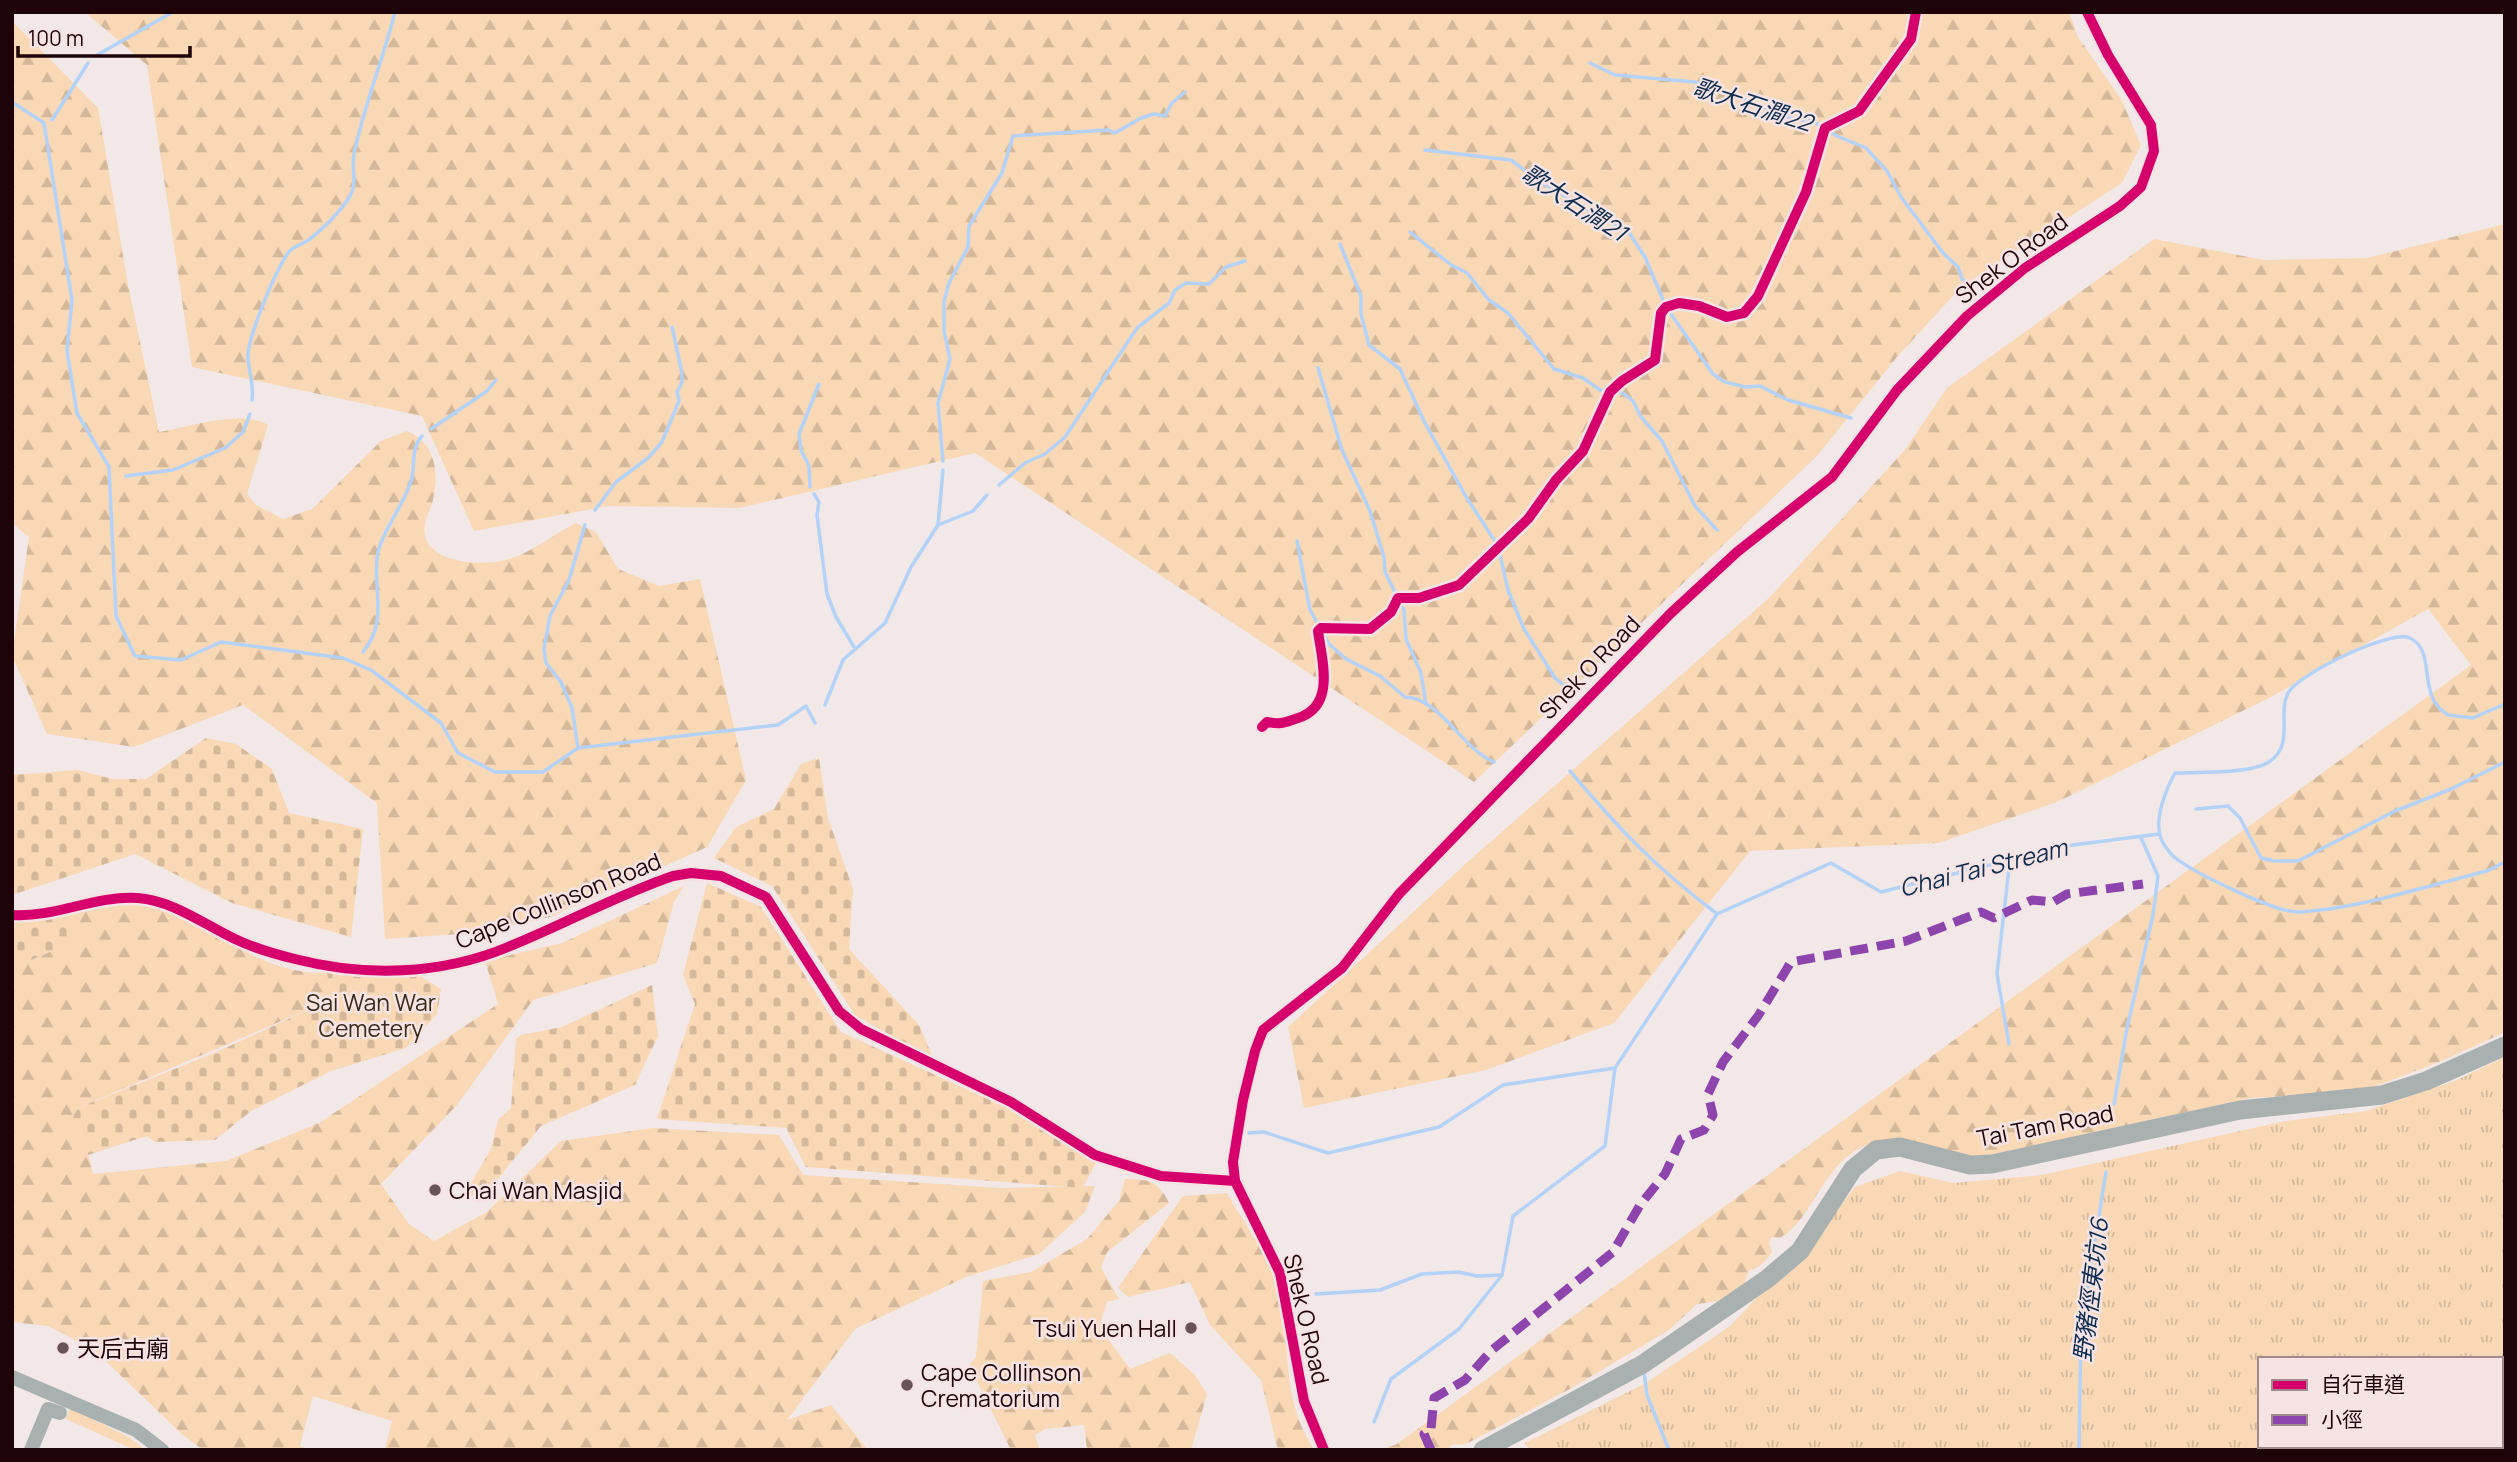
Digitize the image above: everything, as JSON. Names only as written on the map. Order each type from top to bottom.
[{"type":"main road","name":"Tai Tam Road","points":[[1483,1450],[1643,1364],[1767,1279],[1800,1251],[1853,1169],[1876,1150],[1900,1147],[1964,1163],[1992,1164],[2240,1110],[2382,1095],[2426,1081],[2505,1046]]},
{"type":"street","name":"Shek O Road","points":[[1324,1450],[1304,1401],[1280,1273],[1235,1181],[1233,1162],[1243,1100],[1263,1030],[1342,968],[1399,894],[1670,614],[1737,552],[1832,477],[1897,390],[1967,316],[2017,274],[2126,202],[2141,187],[2154,152],[2151,125],[2108,55],[2087,12]]},
{"type":"street","name":"Cape Collinson Road","points":[[12,915],[38,914],[121,898],[146,899],[171,905],[235,939],[285,957],[346,969],[399,971],[461,963],[495,952],[673,876],[691,873],[721,876],[766,897],[839,1011],[861,1029],[1011,1102],[1075,1144],[1113,1162],[1161,1177],[1235,1181]]},
{"type":"street","points":[[12,1377],[136,1430],[162,1450]]},
{"type":"street","points":[[31,1450],[49,1409]]},
{"type":"green space","points":[[85,12],[2069,12],[2078,37],[2121,99],[2141,145],[2122,183],[1962,286],[1897,357],[1817,456],[1474,782],[975,453],[739,508],[608,506],[474,531],[422,416],[192,367],[147,65]]},
{"type":"green space","points":[[12,21],[98,108],[128,285],[159,432],[230,419],[257,421],[268,425],[247,494],[256,505],[283,519],[312,509],[381,441],[407,431],[423,442],[433,459],[435,488],[424,530],[429,545],[437,552],[474,563],[509,559],[575,523],[596,532],[618,569],[659,586],[700,579],[746,780],[707,847],[550,917],[476,933],[385,939],[377,803],[243,705],[134,747],[47,734],[12,656],[29,537],[12,523]]},
{"type":"green space","points":[[2505,224],[2505,1032],[2444,1060],[2376,1086],[2336,1093],[2251,1098],[1981,1157],[1873,1143],[1842,1162],[1792,1229],[1780,1238],[1772,1237],[1769,1242],[1772,1252],[1765,1261],[1749,1270],[1744,1284],[1718,1301],[1697,1304],[1669,1330],[1568,1390],[1466,1444],[1451,1445],[1448,1450],[1381,1450],[1397,1444],[2471,665],[2428,609],[2271,697],[2057,802],[1939,843],[1750,851],[1614,1023],[1486,1070],[1304,1108],[1288,1027],[1472,858],[1770,597],[1904,451],[1947,388],[2154,239],[2264,260],[2367,258]]},
{"type":"green space","points":[[206,738],[236,744],[272,769],[289,813],[363,829],[351,937],[232,903],[135,854],[12,895],[12,775],[78,770],[112,779],[146,779]]},
{"type":"green space","points":[[819,758],[828,818],[853,889],[849,949],[919,1025],[934,1060],[855,1015],[772,886],[714,858],[736,827],[774,809],[801,764]]},
{"type":"green space","points":[[707,883],[761,907],[841,1032],[1012,1110],[1096,1162],[1083,1188],[806,1167],[786,1128],[657,1119],[695,1004],[683,975]]},
{"type":"green space","points":[[684,886],[674,902],[657,963],[533,1000],[457,1105],[381,1184],[409,1224],[434,1241],[487,1212],[561,1141],[653,1128],[779,1135],[803,1175],[1000,1188],[1095,1186],[1085,1212],[1039,1254],[966,1277],[855,1329],[787,1420],[831,1405],[868,1450],[385,1450],[392,1421],[313,1396],[300,1446],[309,1450],[203,1450],[183,1435],[94,1350],[48,1326],[12,1322],[12,969],[69,943],[69,912],[125,903],[168,910],[251,955],[298,971],[327,973],[333,999],[78,1108],[71,1120],[88,1155],[93,1174],[226,1161],[319,1123],[498,1004],[485,961],[562,943]]},
{"type":"green space","points":[[69,912],[77,935],[69,943],[12,969],[12,921]]},
{"type":"green space","name":"Sai Wan War Cemetery","points":[[327,973],[415,973],[441,989],[437,1014],[406,1048],[331,1071],[251,1111],[215,1140],[155,1142],[147,1136],[88,1155],[71,1120],[78,1108],[214,1053],[332,999]]},
{"type":"green space","points":[[652,985],[658,1036],[635,1085],[541,1126],[479,1202],[467,1190],[491,1149],[498,1120],[511,1108],[516,1039],[521,1035],[562,1027]]},
{"type":"green space","points":[[2505,1057],[2505,1450],[1529,1450],[1525,1443],[1646,1383],[1730,1326],[1822,1229],[1855,1187],[1900,1171],[1953,1183],[2042,1175],[2285,1121],[2366,1111],[2455,1081]]},
{"type":"green space","points":[[1125,1179],[1152,1183],[1161,1190],[1169,1203],[1107,1252],[1101,1268],[1119,1299],[1107,1302],[1099,1327],[1130,1369],[1170,1353],[1195,1375],[1207,1394],[1191,1450],[1087,1450],[1084,1425],[1045,1429],[1035,1435],[1039,1448],[1011,1450],[969,1365],[976,1357],[983,1281],[1031,1272],[1087,1239],[1119,1201]]},
{"type":"green space","points":[[1227,1193],[1274,1273],[1282,1304],[1295,1408],[1314,1450],[1278,1450],[1261,1380],[1210,1325],[1190,1282],[1128,1297],[1118,1288],[1183,1196]]},
{"type":"green space","points":[[70,1408],[130,1438],[145,1450],[135,1450],[66,1419]]},
{"type":"waterway","points":[[97,55],[173,12]]},
{"type":"waterway","points":[[252,400],[248,358],[257,320],[288,253],[326,225],[350,196],[358,136],[395,12]]},
{"type":"waterway","points":[[52,120],[88,63]]},
{"type":"waterway","name":"歌大石澗22","points":[[1590,63],[1615,75],[1695,82],[1722,90],[1792,119],[1812,121],[1837,136],[1866,148],[1887,171],[1901,197],[1943,253],[1958,267],[1962,279],[1973,287]]},
{"type":"waterway","points":[[943,461],[938,403],[950,359],[944,331],[944,301],[949,283],[968,247],[969,226],[1002,173],[1013,136],[1108,130],[1115,133],[1141,118],[1154,114],[1165,116],[1172,103],[1185,92]]},
{"type":"waterway","points":[[12,102],[44,123],[72,300],[67,351],[77,413],[109,467],[116,616],[135,656],[181,660],[221,642],[343,658],[371,670],[441,723],[458,753],[495,772],[543,772],[578,748],[778,725],[806,706],[815,723]]},
{"type":"waterway","name":"歌大石澗21","points":[[1425,150],[1511,160],[1537,180],[1630,234],[1645,257],[1666,307],[1713,374],[1725,382],[1745,387],[1760,386],[1788,400],[1851,418]]},
{"type":"waterway","points":[[1410,232],[1451,265],[1467,273],[1489,300],[1508,313],[1554,369],[1583,378],[1600,390],[1623,393],[1633,401],[1641,417],[1662,441],[1695,506],[1717,530]]},
{"type":"waterway","points":[[1340,244],[1361,296],[1361,314],[1369,345],[1400,369],[1425,423],[1465,495],[1498,546],[1508,590],[1524,629],[1555,678],[1569,689]]},
{"type":"waterway","points":[[999,485],[1025,463],[1045,454],[1065,437],[1137,328],[1169,303],[1175,290],[1186,283],[1209,284],[1226,267],[1245,261]]},
{"type":"waterway","points":[[595,510],[616,482],[648,458],[662,442],[679,401],[677,392],[682,382],[672,327]]},
{"type":"waterway","points":[[1318,368],[1342,450],[1370,511],[1384,557],[1385,572],[1404,610],[1406,639],[1421,673],[1426,704]]},
{"type":"waterway","points":[[431,429],[487,391],[496,380]]},
{"type":"waterway","points":[[810,487],[809,466],[801,450],[799,434],[819,384]]},
{"type":"waterway","points":[[126,476],[173,470],[225,448],[243,432],[250,414]]},
{"type":"waterway","points":[[363,652],[371,640],[378,615],[378,552],[384,534],[409,488],[415,451],[422,436]]},
{"type":"waterway","points":[[825,705],[843,660],[885,623],[911,567],[938,525],[943,470]]},
{"type":"waterway","points":[[814,494],[819,502],[817,515],[827,594],[836,617],[854,647]]},
{"type":"waterway","points":[[938,525],[973,511],[987,495]]},
{"type":"waterway","points":[[578,748],[572,708],[561,682],[546,663],[544,649],[550,616],[569,580],[585,525]]},
{"type":"waterway","points":[[1297,541],[1310,610],[1329,644],[1346,659],[1380,676],[1405,697],[1429,705],[1471,746],[1494,762]]},
{"type":"waterway","points":[[2505,704],[2473,718],[2448,715],[2438,707],[2432,696],[2423,653],[2410,638],[2400,637],[2366,646],[2309,675],[2288,693],[2284,711],[2284,738],[2277,755],[2269,762],[2250,769],[2175,773],[2162,803],[2159,820],[2161,838],[2174,857],[2216,882],[2289,911],[2323,910],[2394,896],[2487,871],[2505,862]]},
{"type":"waterway","name":"Chai Tai Stream","points":[[2196,809],[2228,806],[2240,818],[2261,858],[2298,861],[2395,811],[2451,789],[2505,762]]},
{"type":"waterway","points":[[1570,771],[1639,847],[1716,913]]},
{"type":"waterway","name":"Chai Tai Stream","points":[[1374,1422],[1391,1379],[1459,1329],[1502,1275],[1513,1216],[1605,1146],[1615,1068],[1717,914],[1831,863],[1881,892],[2065,846],[2159,834]]},
{"type":"waterway","points":[[2114,1104],[2127,1028],[2153,915],[2158,876],[2141,838]]},
{"type":"waterway","points":[[2009,1044],[1997,974],[2010,859]]},
{"type":"waterway","points":[[1249,1133],[1264,1132],[1328,1153],[1439,1127],[1503,1085],[1615,1068]]},
{"type":"waterway","name":"野豬徑東坑16","points":[[2079,1450],[2081,1329],[2106,1172]]},
{"type":"waterway","points":[[1316,1294],[1380,1290],[1422,1274],[1458,1272],[1477,1276],[1502,1275]]},
{"type":"waterway","points":[[1644,1372],[1647,1395],[1669,1450]]},
{"type":"marked path","points":[[1431,1450],[1424,1434],[1431,1429],[1434,1398],[1465,1380],[1492,1350],[1613,1252],[1640,1205],[1665,1174],[1681,1139],[1704,1130],[1713,1115],[1708,1094],[1723,1062],[1758,1016],[1791,962],[1906,941],[1981,912],[1994,918],[2032,900],[2053,902],[2067,894],[2143,884]]},
{"type":"cycle path","points":[[1262,727],[1267,722],[1280,723],[1298,718],[1318,704],[1324,681],[1318,631],[1321,628],[1370,629],[1391,612],[1398,598],[1419,598],[1459,585],[1528,519],[1556,480],[1583,451],[1610,392],[1655,360],[1661,313],[1666,307],[1679,303],[1699,306],[1727,317],[1744,313],[1758,296],[1806,192],[1825,128],[1859,111],[1911,39],[1916,12]]},
{"type":"cycle path","points":[[1324,1450],[1304,1401],[1280,1273],[1235,1181],[1233,1162],[1243,1100],[1263,1030],[1342,968],[1399,894],[1670,614],[1737,552],[1832,477],[1897,390],[1967,316],[2025,268],[2120,206],[2141,187],[2154,151],[2151,125],[2108,55],[2087,12]]},
{"type":"cycle path","points":[[12,915],[44,913],[106,900],[138,898],[176,908],[235,939],[279,955],[348,969],[403,970],[456,963],[508,947],[673,876],[691,873],[721,876],[766,897],[839,1011],[861,1029],[1011,1102],[1095,1155],[1161,1176],[1235,1181]]},
{"type":"place","name":"Chai Wan Masjid","points":[[435,1190]]},
{"type":"place","name":"Tsui Yuen Hall","points":[[1191,1328]]},
{"type":"place","name":"天后古廟","points":[[63,1348]]},
{"type":"place","name":"Cape Collinson Crematorium","points":[[907,1385]]}]
